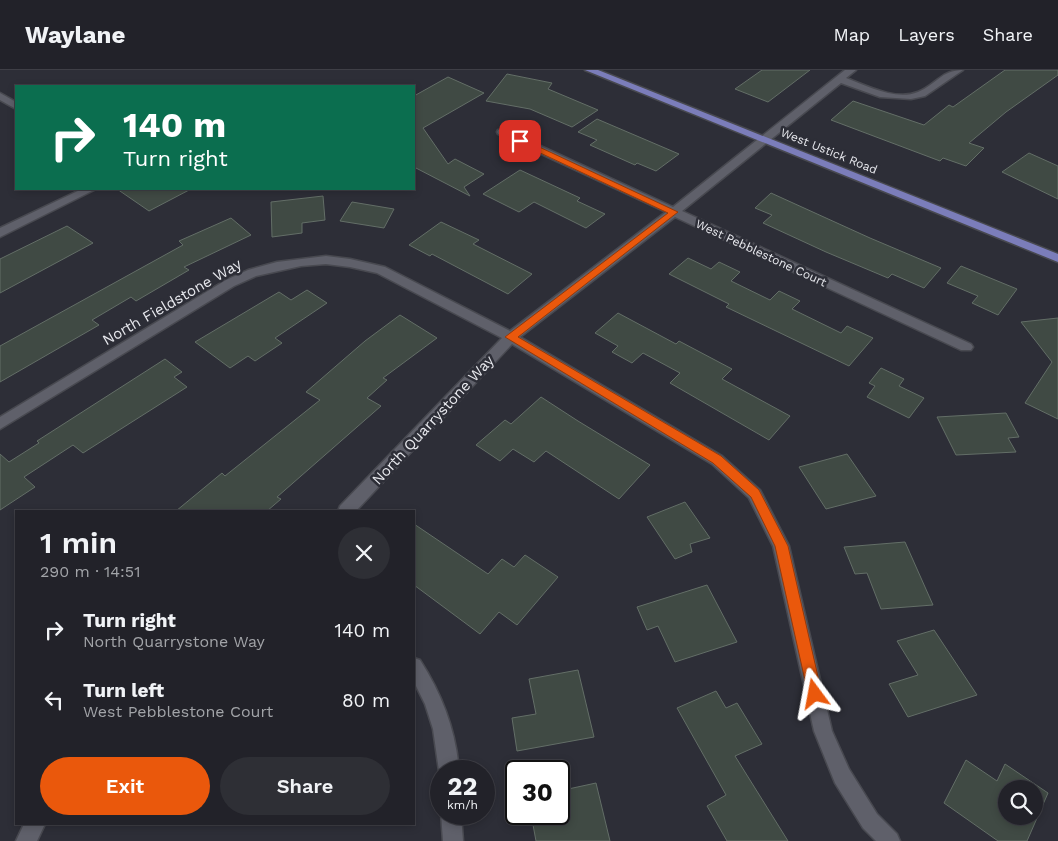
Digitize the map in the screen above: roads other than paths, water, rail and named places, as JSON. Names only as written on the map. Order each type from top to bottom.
[{"type":"main road","name":"West Ustick Road","points":[[590,70],[1058,258]]},
{"type":"street","name":"North Quarrystone Way","points":[[347,510],[510,337],[674,212],[851,70]]},
{"type":"street","points":[[839,80],[884,95],[915,96],[922,94],[958,70]]},
{"type":"street","points":[[0,96],[15,105]]},
{"type":"street","name":"West Pebblestone Court","points":[[502,132],[966,347]]},
{"type":"street","points":[[0,233],[88,190]]},
{"type":"street","name":"North Fieldstone Way","points":[[0,424],[230,284],[252,273],[285,264],[326,260],[350,262],[381,270],[510,337],[717,460],[755,494],[781,546],[823,731],[842,776],[870,821],[890,841]]},
{"type":"street","points":[[415,668],[432,694],[448,748],[449,760]]},
{"type":"street","points":[[26,841],[34,825]]},
{"type":"street","points":[[452,825],[453,841]]}]
